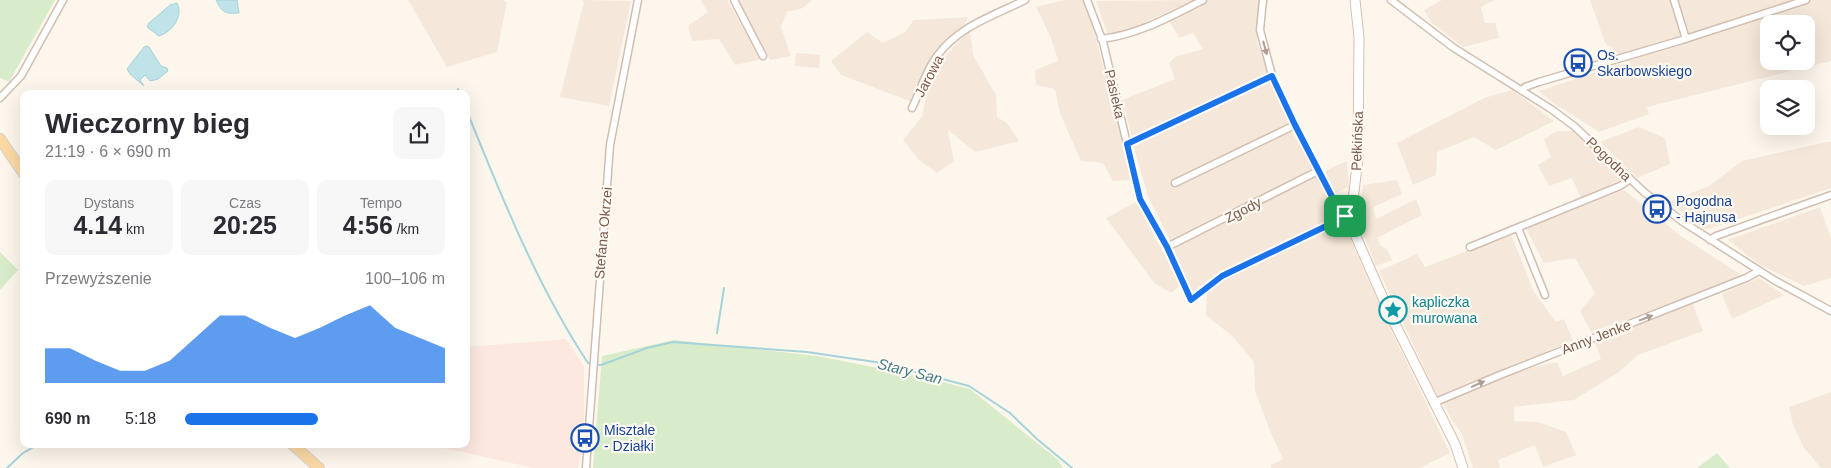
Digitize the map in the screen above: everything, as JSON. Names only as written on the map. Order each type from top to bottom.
[{"type":"main road","points":[[0,140],[20,168]]},
{"type":"main road","points":[[296,448],[319,468]]},
{"type":"street","points":[[0,98],[21,76],[63,0]]},
{"type":"street","name":"Stefana Okrzei","points":[[586,468],[610,145],[638,0]]},
{"type":"street","points":[[734,0],[763,56]]},
{"type":"street","name":"Jarowa","points":[[912,108],[936,57],[954,37],[968,27],[1025,0]]},
{"type":"street","name":"Pasieka","points":[[1087,0],[1101,39],[1140,199],[1167,247],[1191,300],[1222,276],[1348,217]]},
{"type":"street","points":[[1101,39],[1133,32],[1203,0]]},
{"type":"street","points":[[1263,0],[1260,30],[1272,76],[1340,212],[1348,217]]},
{"type":"street","name":"Pełkińska","points":[[1355,0],[1359,37],[1358,154],[1348,217],[1364,258],[1452,437],[1463,468]]},
{"type":"street","name":"Pogodna","points":[[1391,0],[1454,48],[1574,126],[1630,180],[1663,208],[1710,240],[1831,311]]},
{"type":"street","points":[[1674,0],[1686,38]]},
{"type":"street","points":[[1522,91],[1525,87],[1539,82],[1806,0]]},
{"type":"street","points":[[1127,144],[1272,76]]},
{"type":"street","points":[[1175,183],[1295,125]]},
{"type":"street","name":"Zgody","points":[[1167,247],[1318,171]]},
{"type":"street","points":[[1470,247],[1620,186],[1630,180]]},
{"type":"street","points":[[1710,240],[1716,236],[1831,195]]},
{"type":"street","points":[[1518,228],[1545,295]]},
{"type":"street","name":"Anny Jenke","points":[[1434,403],[1508,371],[1746,278],[1759,270]]},
{"type":"shaded area","points":[[408,0],[503,0],[507,2],[497,52],[447,67]]},
{"type":"shaded area","points":[[582,0],[631,1],[609,106],[560,97],[584,2]]},
{"type":"shaded area","points":[[701,0],[727,0],[760,56],[759,60],[735,65],[719,39],[692,41],[688,26],[708,12]]},
{"type":"shaded area","points":[[738,0],[812,0],[803,8],[787,12],[781,27],[791,56],[770,60]]},
{"type":"shaded area","points":[[1064,0],[1084,0],[1091,20],[1131,174],[1130,180],[1113,181],[1103,163],[1081,161],[1060,113],[1055,89],[1036,85],[1035,70],[1058,61],[1051,38],[1036,7]]},
{"type":"shaded area","points":[[1194,0],[1121,33],[1108,35],[1096,1]]},
{"type":"shaded area","points":[[1210,0],[1259,0],[1257,41],[1269,76],[1151,130],[1132,136],[1122,100],[1175,79],[1169,63],[1175,57],[1203,49],[1193,33],[1179,38],[1169,20]]},
{"type":"shaded area","points":[[1442,0],[1495,0],[1481,7],[1485,23],[1495,23],[1499,38],[1463,47],[1431,22],[1424,10]]},
{"type":"shaded area","points":[[1590,0],[1831,0],[1831,61],[1815,65],[1815,15],[1760,15],[1760,70],[1795,70],[1647,107],[1649,114],[1599,132],[1552,102],[1539,91],[1618,65],[1631,63],[1605,43]]},
{"type":"shaded area","points":[[968,17],[965,25],[953,34],[936,53],[912,102],[841,75],[831,61],[867,32],[883,43],[905,32],[914,20]]},
{"type":"shaded area","points":[[970,30],[973,55],[996,95],[997,117],[1007,123],[1019,141],[975,152],[948,130],[954,161],[937,173],[918,159],[903,140],[922,117],[927,91],[945,56]]},
{"type":"shaded area","points":[[796,53],[820,55],[819,68],[795,66]]},
{"type":"shaded area","points":[[1270,81],[1292,128],[1314,168],[1171,242],[1148,196],[1133,145]]},
{"type":"shaded area","points":[[1512,90],[1554,121],[1496,150],[1474,137],[1437,152],[1436,175],[1413,185],[1397,143],[1484,98]]},
{"type":"shaded area","points":[[1639,127],[1665,138],[1670,164],[1637,178],[1600,142]]},
{"type":"shaded area","points":[[1557,131],[1573,131],[1622,179],[1581,198],[1572,178],[1549,186],[1538,165],[1551,157],[1544,139]]},
{"type":"shaded area","points":[[1831,142],[1831,188],[1706,230],[1668,202],[1709,186],[1742,161]]},
{"type":"shaded area","points":[[1347,161],[1349,187],[1335,193],[1325,171]]},
{"type":"shaded area","points":[[1317,174],[1338,217],[1273,249],[1233,266],[1193,294],[1173,248]]},
{"type":"shaded area","points":[[1397,180],[1402,194],[1373,207],[1376,219],[1416,199],[1422,215],[1377,238],[1381,246],[1387,249],[1392,260],[1376,266],[1358,221],[1363,185]]},
{"type":"shaded area","points":[[1624,190],[1681,236],[1740,274],[1730,282],[1591,332],[1580,311],[1595,293],[1575,258],[1544,263],[1526,229]]},
{"type":"shaded area","points":[[1138,201],[1154,236],[1181,283],[1172,293],[1155,284],[1106,218]]},
{"type":"shaded area","points":[[1820,207],[1831,239],[1831,278],[1804,286],[1760,265],[1728,240]]},
{"type":"shaded area","points":[[1343,222],[1382,311],[1450,453],[1419,468],[1271,468],[1271,465],[1283,459],[1270,431],[1255,390],[1254,362],[1231,335],[1206,315],[1209,289],[1226,276],[1315,233]]},
{"type":"shaded area","points":[[1511,234],[1534,292],[1556,322],[1564,319],[1573,340],[1494,375],[1475,380],[1437,396],[1379,271],[1417,254],[1425,267]]},
{"type":"shaded area","points":[[1759,278],[1784,295],[1732,319],[1722,294]]},
{"type":"shaded area","points":[[1692,301],[1703,331],[1638,355],[1619,372],[1574,400],[1514,407],[1514,421],[1538,422],[1566,432],[1576,455],[1543,467],[1535,445],[1498,460],[1500,468],[1473,468],[1461,432],[1453,422],[1443,403],[1517,371],[1557,362],[1563,376],[1601,359],[1594,340]]},
{"type":"shaded area","points":[[566,339],[584,366],[584,439],[578,468],[533,468],[445,448],[470,448],[470,347]]},
{"type":"shaded area","points":[[1831,392],[1831,468],[1821,468],[1804,448],[1793,425],[1789,407]]},
{"type":"green space","points":[[0,0],[55,0],[9,82],[0,78]]},
{"type":"green space","points":[[0,252],[18,270],[0,290]]},
{"type":"green space","points":[[674,340],[817,356],[914,375],[970,389],[1057,459],[1063,468],[593,468],[602,356]]},
{"type":"green space","points":[[1717,453],[1730,468],[1697,468]]},
{"type":"water","points":[[216,0],[237,0],[239,13],[225,12],[220,8]]},
{"type":"water","points":[[177,3],[179,8],[178,18],[168,31],[159,36],[147,27],[149,23],[170,5]]},
{"type":"water","points":[[147,46],[161,66],[167,68],[168,71],[158,79],[150,81],[145,75],[140,80],[144,86],[127,69],[144,47]]},
{"type":"waterway","points":[[470,119],[536,271],[570,334],[588,363],[591,364]]},
{"type":"waterway","points":[[717,333],[724,288]]},
{"type":"waterway","name":"Stary San","points":[[596,365],[601,365],[647,348],[673,342],[807,352],[882,363],[969,386],[1010,413],[1037,439],[1072,468]]},
{"type":"waterway","points":[[7,468],[23,453],[32,448]]},
{"type":"place","name":"Os. Skarbowskiego","points":[[1578,63]]},
{"type":"place","name":"Pogodna - Hajnusa","points":[[1657,209]]},
{"type":"place","name":"kapliczka murowana","points":[[1393,310]]},
{"type":"place","name":"Misztale - Działki","points":[[585,438]]},
{"type":"route","points":[[1272,76],[1318,171],[1340,212],[1345,216],[1240,269],[1222,276],[1191,300],[1167,247],[1140,199],[1127,144],[1272,76]]}]
